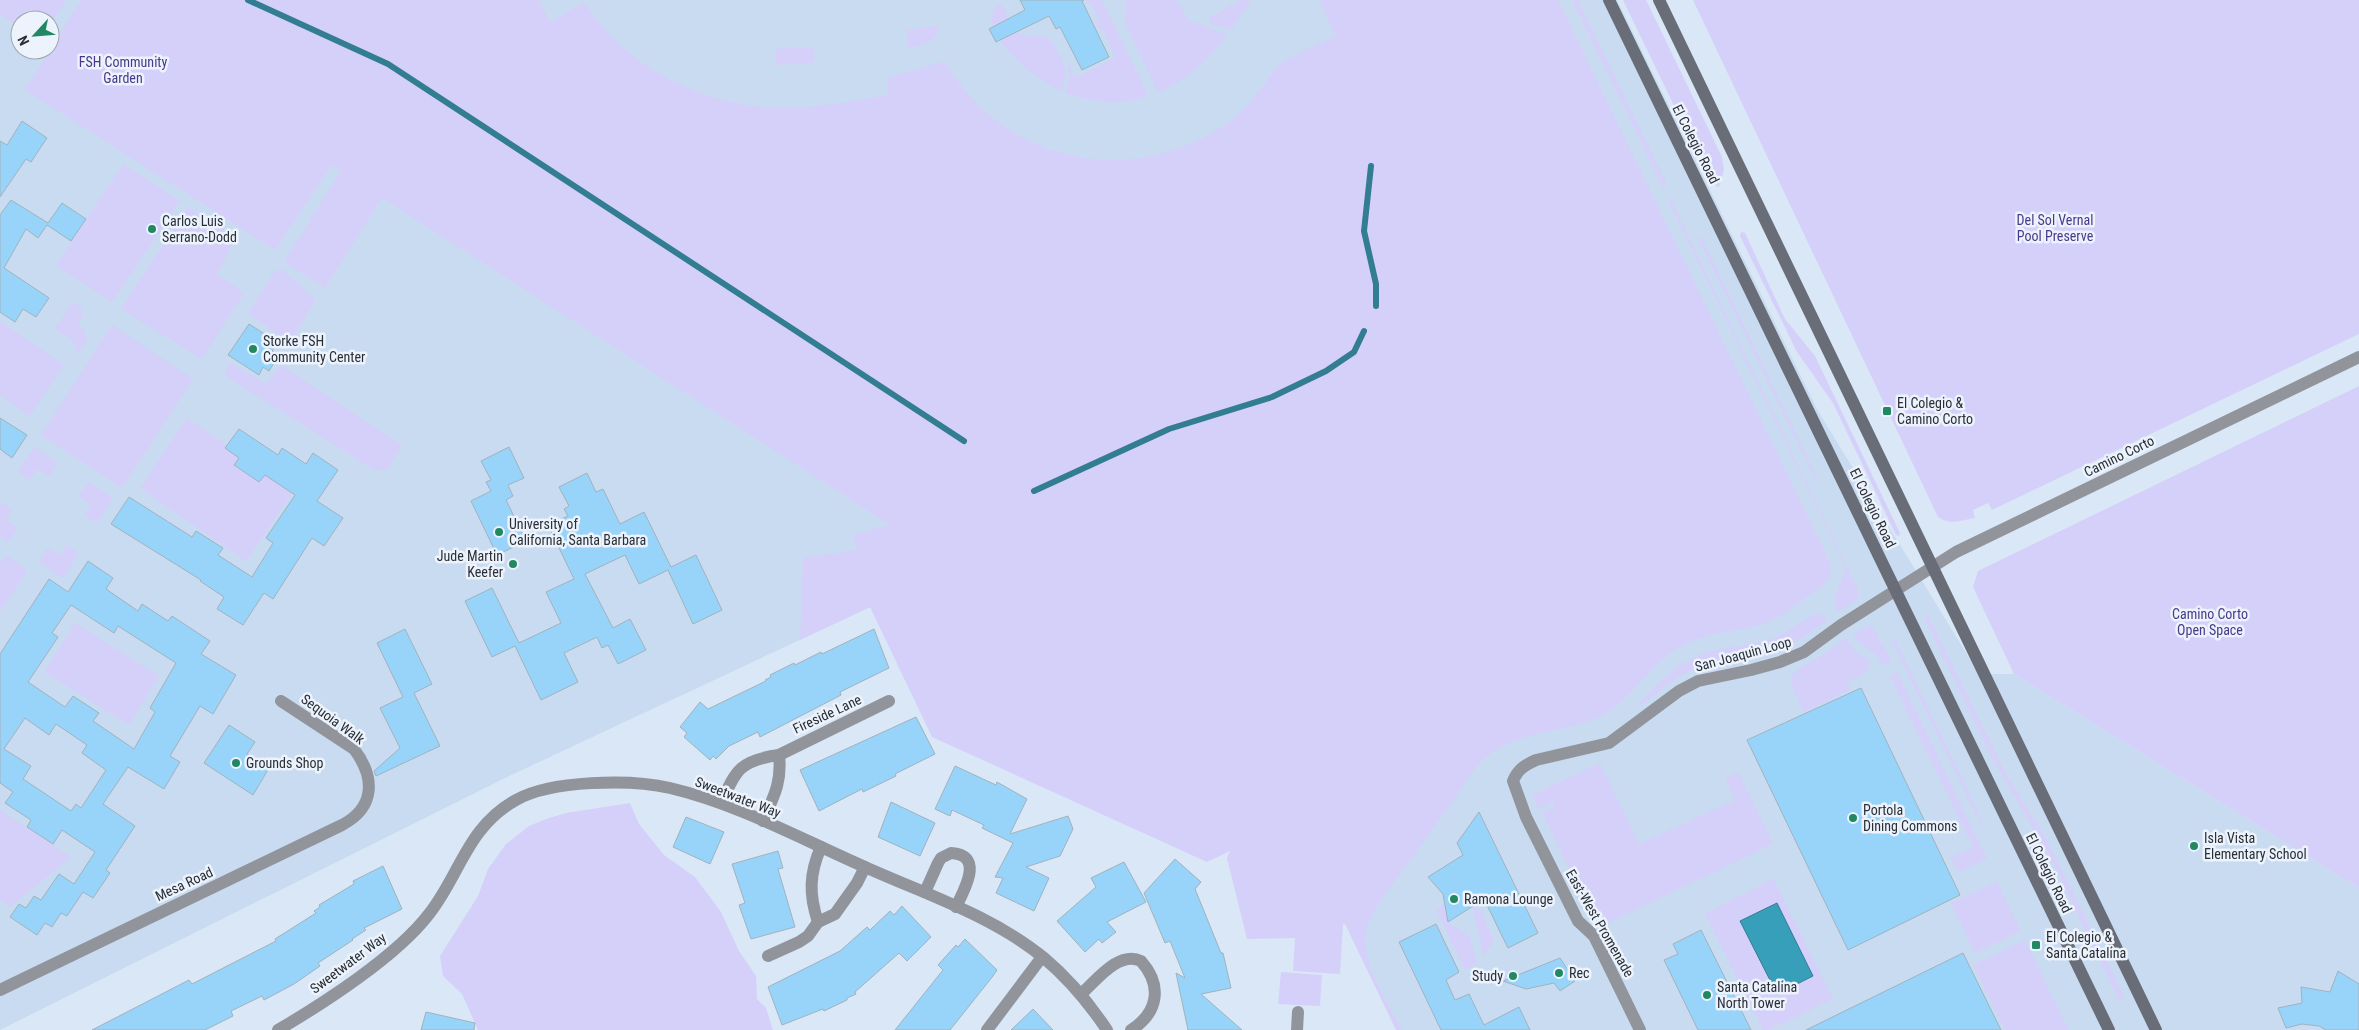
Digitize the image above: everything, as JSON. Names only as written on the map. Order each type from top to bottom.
[{"type":"main road","name":"El Colegio Road","points":[[1609,0],[2109,1030]]},
{"type":"main road","name":"El Colegio Road","points":[[1658,0],[2156,1030]]},
{"type":"street","name":"Camino Corto","points":[[1896,591],[1956,552],[2359,357]]},
{"type":"street","name":"San Joaquin Loop","points":[[1515,775],[1522,767],[1536,760],[1609,743],[1640,722],[1679,691],[1698,681],[1751,670],[1795,656],[1896,591]]},
{"type":"street","name":"Sequoia Walk","points":[[281,701],[354,749],[367,771],[370,782],[368,793]]},
{"type":"street","name":"Fireside Lane","points":[[722,803],[730,782],[741,766],[762,757],[779,755],[889,701]]},
{"type":"street","points":[[763,821],[777,789],[781,773],[779,755]]},
{"type":"street","name":"East-West Promenade","points":[[1515,775],[1513,781],[1526,817],[1578,921],[1594,936],[1640,1030]]},
{"type":"street","name":"Sweetwater Way","points":[[278,1030],[351,982],[414,931],[429,914],[464,853],[481,829],[517,799],[539,790],[562,786],[635,784],[667,787],[722,803],[925,892],[998,928],[1042,957],[1082,994],[1107,1030]]},
{"type":"street","name":"Mesa Road","points":[[0,990],[350,821],[364,807],[368,793]]},
{"type":"street","points":[[818,922],[811,899],[810,888],[813,864],[820,847]]},
{"type":"street","points":[[925,892],[941,858],[951,853],[962,855],[968,863],[970,874],[956,907]]},
{"type":"street","points":[[768,956],[799,942],[808,936],[818,922],[827,920],[835,914],[857,883],[865,867]]},
{"type":"street","points":[[987,1030],[1042,957]]},
{"type":"street","points":[[1082,994],[1120,961],[1130,958],[1141,961],[1152,980],[1154,1002],[1148,1017],[1131,1030]]},
{"type":"street","points":[[1297,1030],[1298,1012]]},
{"type":"shaded area","name":"University of California, Santa Barbara","points":[[0,0],[1617,0],[1818,411],[1979,674],[2014,674],[2359,888],[2359,1030],[1398,1030],[1314,859],[870,607],[505,778],[0,1030]]},
{"type":"green space","points":[[0,0],[66,0],[60,10],[10,10],[10,20],[0,14]]},
{"type":"green space","name":"FSH Community Garden","points":[[81,0],[539,0],[550,22],[585,2],[603,27],[624,49],[649,67],[676,82],[704,94],[734,103],[764,107],[794,108],[828,105],[885,96],[888,93],[888,78],[945,61],[969,95],[998,122],[1031,142],[1068,154],[1106,160],[1144,157],[1183,147],[1226,124],[1249,103],[1284,61],[1336,36],[1319,0],[1558,0],[1824,550],[1831,572],[1827,581],[1820,588],[1769,621],[1753,627],[1713,634],[1685,644],[1675,650],[1655,666],[1620,703],[1599,717],[1509,743],[1496,750],[1479,764],[1379,903],[1367,927],[1365,936],[1368,960],[1402,1030],[1396,1030],[1345,924],[1343,924],[1340,974],[1293,971],[1295,938],[1247,939],[1227,858],[1230,851],[1207,862],[932,737],[870,607],[800,640],[803,558],[857,550],[853,535],[890,525],[382,198],[325,288],[284,262],[340,172],[342,172],[332,165],[275,250],[25,90],[44,60],[60,60],[60,34]]},
{"type":"green space","points":[[1086,0],[1102,0],[1148,95],[1128,101],[1107,102],[1085,99],[1065,93],[1070,75],[1067,65],[1071,67],[1074,76],[1079,76],[1115,58],[1103,29],[1100,30],[1095,22],[1099,19],[1090,2],[1088,3]]},
{"type":"green space","points":[[1126,0],[1176,0],[1189,20],[1227,35],[1197,68],[1179,82],[1158,92],[1125,23]]},
{"type":"green space","points":[[1241,0],[1251,0],[1231,30],[1210,24],[1209,18]]},
{"type":"green space","points":[[1572,0],[1578,0],[1666,183],[1664,189]]},
{"type":"green space","points":[[1623,0],[1646,0],[1722,157],[1724,170],[1719,187],[1716,186],[1695,149]]},
{"type":"green space","name":"Del Sol Vernal Pool Preserve","points":[[1693,0],[2359,0],[2359,334],[1992,510],[1988,503],[1973,510],[1975,518],[1956,522],[1943,520],[1938,517]]},
{"type":"green space","points":[[1000,4],[1016,32],[1024,36],[1043,36],[1051,39],[1061,58],[1065,71],[1064,84],[1060,91],[1030,72],[1002,43],[992,23],[993,8]]},
{"type":"green space","points":[[937,26],[936,36],[933,39],[924,44],[909,48],[906,30]]},
{"type":"green space","points":[[810,47],[813,49],[815,60],[812,63],[775,65],[776,49]]},
{"type":"green space","points":[[123,164],[180,201],[112,302],[56,266]]},
{"type":"green space","points":[[1667,198],[1670,198],[1860,594],[1855,601],[1838,612],[1835,600],[1846,568]]},
{"type":"green space","points":[[188,207],[236,237],[217,274],[244,293],[202,359],[121,309]]},
{"type":"green space","points":[[1741,232],[1745,233],[1785,319],[1815,356],[1900,533],[1899,536],[1896,535],[1833,403],[1797,352],[1740,236]]},
{"type":"green space","points":[[1698,238],[1702,238],[1818,480],[1816,481]]},
{"type":"green space","points":[[283,270],[316,300],[290,342],[248,314],[274,272]]},
{"type":"green space","points":[[73,302],[80,306],[83,316],[78,321],[81,328],[85,330],[87,340],[78,354],[72,340],[55,329]]},
{"type":"green space","points":[[0,321],[64,365],[30,416],[0,395]]},
{"type":"green space","points":[[112,325],[193,379],[122,488],[41,435]]},
{"type":"green space","points":[[230,362],[266,384],[281,365],[402,445],[387,470],[374,470],[224,375]]},
{"type":"green space","name":"Camino Corto Open Space","points":[[2359,386],[2359,888],[2014,674],[1973,587],[1978,571]]},
{"type":"green space","points":[[187,418],[294,491],[246,561],[140,488]]},
{"type":"green space","points":[[34,447],[58,463],[49,477],[37,469],[30,480],[18,472]]},
{"type":"green space","points":[[89,482],[113,498],[97,523],[84,515],[91,504],[79,496]]},
{"type":"green space","points":[[0,502],[12,509],[6,520],[18,528],[9,542],[0,537]]},
{"type":"green space","points":[[66,545],[79,553],[63,578],[39,562],[47,548],[60,555]]},
{"type":"green space","points":[[6,555],[28,570],[0,612],[0,563]]},
{"type":"green space","points":[[1816,613],[1826,617],[1827,620],[1790,644],[1759,656],[1714,663],[1692,670],[1634,708],[1664,678],[1682,664],[1716,650],[1765,641],[1783,634]]},
{"type":"green space","points":[[1927,613],[2006,774],[2047,840],[2124,996],[2123,999],[2119,1000],[2052,861],[1990,754],[1924,617]]},
{"type":"green space","points":[[75,623],[159,676],[129,725],[44,672]]},
{"type":"green space","points":[[1871,625],[1892,661],[1883,665],[1876,655],[1853,634]]},
{"type":"green space","points":[[1845,638],[1855,651],[1868,659],[1869,667],[1865,674],[1847,682],[1850,690],[1804,712],[1792,686],[1792,676],[1798,669],[1828,652]]},
{"type":"green space","points":[[1895,639],[1979,814],[1983,829],[1892,641]]},
{"type":"green space","points":[[1897,672],[1987,859],[1959,872],[1950,858],[1973,847],[1890,676]]},
{"type":"green space","points":[[1600,763],[1639,844],[1735,800],[1725,778],[1738,772],[1773,844],[1604,925],[1595,906],[1589,909],[1542,813],[1555,807],[1553,802],[1539,809],[1532,795]]},
{"type":"green space","points":[[630,803],[639,824],[664,855],[695,877],[721,912],[739,951],[756,976],[757,999],[766,1008],[773,1030],[478,1030],[462,994],[443,976],[440,956],[478,896],[488,869],[506,844],[529,826],[566,813]]},
{"type":"green space","points":[[0,810],[71,857],[10,907],[0,900]]},
{"type":"green space","points":[[1774,879],[1833,999],[1769,1030],[1763,1030],[1705,913]]},
{"type":"green space","points":[[1997,882],[2021,931],[1975,953],[1951,903]]},
{"type":"green space","points":[[1469,892],[1472,893],[1494,940],[1484,956]]},
{"type":"green space","points":[[1445,904],[1448,922],[1470,937],[1477,964],[1465,970],[1436,909]]},
{"type":"green space","points":[[2025,940],[2069,1030],[2005,1030],[1973,965]]},
{"type":"green space","points":[[1281,972],[1322,975],[1320,1006],[1278,1004]]},
{"type":"water","points":[[1777,903],[1813,976],[1777,994],[1740,921]]},
{"type":"building","points":[[1020,0],[1084,0],[1082,1],[1109,57],[1082,70],[1060,27],[1056,29],[1049,16],[996,42],[989,29],[1025,10]]},
{"type":"building","points":[[22,121],[47,138],[31,162],[26,159],[0,197],[0,141],[7,145]]},
{"type":"building","points":[[11,200],[48,223],[62,203],[86,219],[71,241],[47,225],[38,238],[26,229],[4,268],[49,298],[36,317],[23,309],[15,322],[0,312],[0,215]]},
{"type":"building","name":"Storke FSH Community Center","points":[[249,324],[277,342],[272,351],[279,355],[269,371],[263,367],[259,375],[228,355]]},
{"type":"building","points":[[0,418],[27,435],[12,458],[0,449]]},
{"type":"building","points":[[239,429],[278,455],[282,448],[306,464],[313,453],[338,470],[317,501],[343,518],[324,546],[312,538],[273,599],[264,593],[243,625],[217,609],[224,597],[201,580],[111,524],[129,497],[192,537],[196,531],[223,548],[218,555],[252,577],[273,543],[266,538],[295,495],[265,475],[259,482],[234,465],[239,458],[225,448]]},
{"type":"building","points":[[509,447],[524,478],[508,485],[513,496],[506,500],[526,541],[497,555],[471,501],[491,491],[486,482],[491,480],[481,461]]},
{"type":"building","points":[[587,473],[596,492],[603,489],[620,524],[644,512],[671,567],[696,555],[722,610],[693,624],[668,570],[639,584],[625,555],[585,574],[613,628],[630,619],[646,650],[618,664],[608,645],[602,648],[597,637],[564,653],[578,682],[541,700],[515,646],[492,657],[465,601],[492,588],[519,643],[561,623],[546,592],[574,579],[548,525],[568,516],[564,509],[569,506],[559,487]]},
{"type":"building","points":[[88,561],[113,578],[106,589],[138,611],[142,604],[168,621],[172,616],[210,641],[201,654],[236,675],[213,714],[200,706],[170,756],[180,762],[164,789],[128,767],[103,804],[135,826],[106,870],[110,873],[93,898],[83,892],[67,916],[61,913],[52,927],[45,923],[37,935],[10,917],[19,904],[26,908],[34,896],[41,900],[59,874],[74,884],[95,852],[62,830],[53,844],[27,827],[31,820],[5,803],[13,792],[0,783],[0,654],[49,579],[68,592]],"holes":[[[71,605],[114,633],[118,626],[176,663],[150,708],[155,712],[134,749],[93,721],[99,713],[73,696],[65,707],[28,682],[58,637],[52,633]],[[25,718],[49,735],[56,724],[87,745],[82,753],[106,770],[81,808],[76,804],[71,811],[23,779],[31,766],[4,749]]]},
{"type":"building","points":[[405,629],[432,684],[414,693],[440,746],[376,776],[374,771],[400,748],[380,708],[403,697],[377,643]]},
{"type":"building","points":[[874,629],[889,668],[840,692],[841,695],[760,737],[758,732],[729,746],[716,759],[713,756],[710,760],[684,737],[687,733],[680,727],[700,702],[708,709],[766,681],[771,677],[770,675],[794,663],[795,665],[821,652],[822,654]]},
{"type":"building","name":"Portola Dining Commons","points":[[1861,688],[1960,895],[1848,950],[1747,740]]},
{"type":"building","points":[[916,717],[935,754],[895,774],[896,776],[863,792],[862,789],[819,811],[800,770]]},
{"type":"building","name":"Grounds Shop","points":[[229,725],[255,742],[247,754],[269,768],[253,795],[204,763]]},
{"type":"building","points":[[955,766],[996,785],[997,782],[1027,799],[1010,834],[1068,816],[1073,829],[1060,856],[1026,867],[1049,878],[1034,911],[996,893],[1003,878],[995,877],[1013,843],[982,828],[984,825],[952,810],[950,816],[935,809]]},
{"type":"building","points":[[891,802],[935,823],[920,856],[878,837]]},
{"type":"building","points":[[1479,812],[1538,933],[1508,948],[1484,899],[1448,922],[1443,894],[1428,877],[1463,855],[1457,843]]},
{"type":"building","points":[[686,817],[724,832],[710,864],[673,847]]},
{"type":"building","points":[[778,851],[783,868],[778,869],[795,927],[751,939],[739,905],[745,903],[732,864]]},
{"type":"building","points":[[1175,859],[1201,882],[1195,889],[1221,953],[1223,953],[1231,988],[1201,994],[1242,1030],[1188,1030],[1176,973],[1185,978],[1170,941],[1165,943],[1144,893]]},
{"type":"building","points":[[1124,862],[1146,902],[1107,922],[1116,932],[1102,943],[1099,939],[1085,952],[1057,921],[1096,887],[1091,878]]},
{"type":"building","points":[[383,866],[402,909],[364,928],[366,930],[318,963],[320,966],[294,984],[264,1000],[262,996],[231,1011],[233,1016],[205,1030],[92,1030],[189,980],[192,984],[276,941],[275,939],[316,913],[314,911],[320,907],[319,905],[354,884],[353,881]]},
{"type":"building","points":[[902,906],[931,937],[907,961],[899,953],[855,992],[856,994],[847,998],[847,1000],[824,1011],[823,1009],[782,1025],[768,987],[840,951],[867,927],[870,930],[890,911],[894,915]]},
{"type":"building","points":[[1436,924],[1459,972],[1446,980],[1455,1000],[1469,994],[1484,1025],[1519,1007],[1530,1030],[1441,1030],[1399,942]]},
{"type":"building","name":"Santa Catalina North Tower","points":[[1701,930],[1751,1030],[1698,1030],[1664,960],[1678,954],[1673,944]]},
{"type":"building","points":[[965,939],[997,970],[993,976],[950,1030],[895,1030],[943,970],[938,965],[956,945],[958,947]]},
{"type":"building","points":[[1963,953],[2001,1030],[1806,1030]]},
{"type":"building","points":[[1560,958],[1575,981],[1560,991],[1554,983],[1526,989],[1503,981]]},
{"type":"building","points":[[2338,971],[2359,984],[2359,1030],[2326,1030],[2319,1026],[2302,1024],[2286,1028],[2278,1008],[2302,1003],[2301,987],[2330,992]]},
{"type":"building","points":[[1033,1009],[1053,1030],[1011,1030]]},
{"type":"building","points":[[426,1012],[475,1023],[474,1030],[421,1030]]},
{"type":"waterway","points":[[248,0],[388,64],[964,441]]},
{"type":"waterway","points":[[1371,166],[1364,231],[1376,284],[1376,306]]},
{"type":"waterway","points":[[1034,491],[1169,429],[1272,397],[1326,371],[1354,352],[1364,331]]},
{"type":"place","name":"Carlos Luis Serrano-Dodd","points":[[152,229]]},
{"type":"place","name":"Storke FSH Community Center","points":[[253,349]]},
{"type":"place","name":"El Colegio & Camino Corto","points":[[1887,411]]},
{"type":"place","name":"University of California, Santa Barbara","points":[[499,532]]},
{"type":"place","name":"Jude Martin Keefer","points":[[513,564]]},
{"type":"place","name":"Grounds Shop","points":[[236,763]]},
{"type":"place","name":"Portola Dining Commons","points":[[1853,818]]},
{"type":"place","name":"Isla Vista Elementary School","points":[[2194,846]]},
{"type":"place","name":"Ramona Lounge","points":[[1454,899]]},
{"type":"place","name":"El Colegio & Santa Catalina","points":[[2036,945]]},
{"type":"place","name":"Rec","points":[[1559,973]]},
{"type":"place","name":"Study","points":[[1513,976]]},
{"type":"place","name":"Santa Catalina North Tower","points":[[1707,995]]}]
